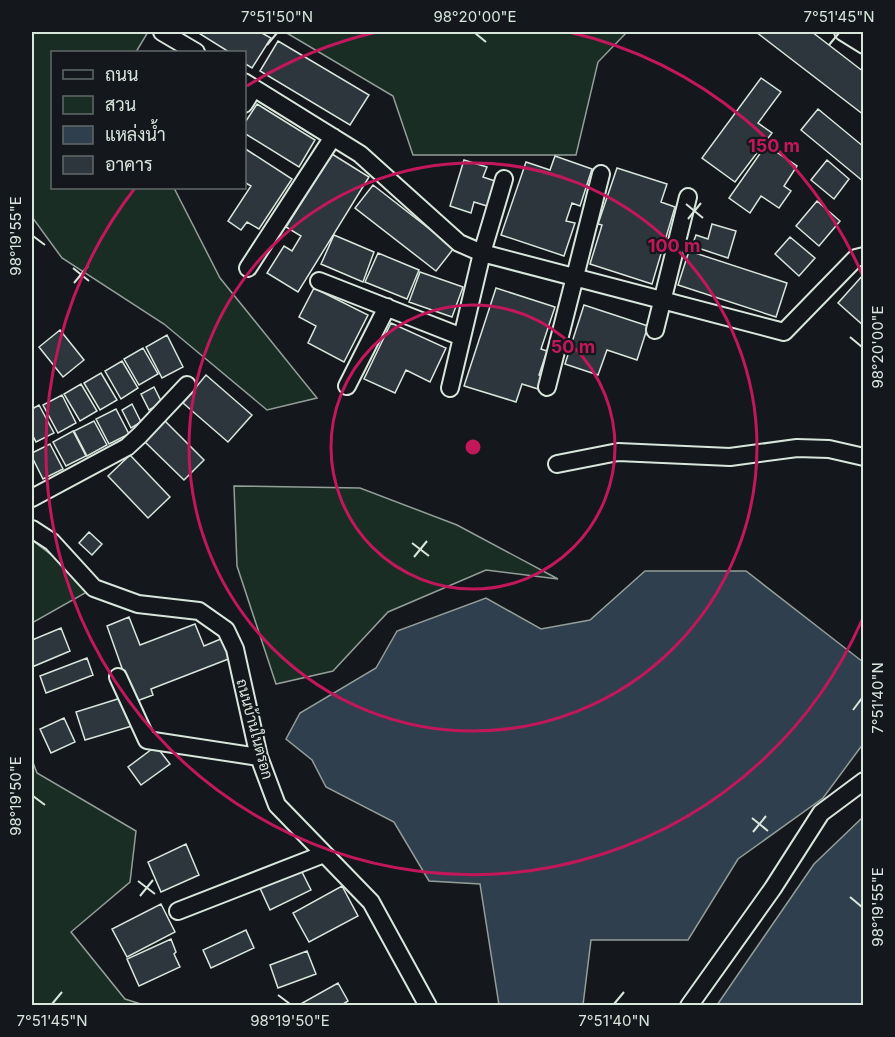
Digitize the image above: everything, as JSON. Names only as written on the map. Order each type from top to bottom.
[{"type":"street","points":[[162,32],[194,51]]},
{"type":"street","points":[[843,32],[864,45]]},
{"type":"street","points":[[249,85],[360,154],[459,243],[482,253],[784,332],[856,258],[864,256]]},
{"type":"street","points":[[248,268],[333,137]]},
{"type":"street","points":[[547,387],[601,174]]},
{"type":"street","points":[[450,388],[482,253],[504,178]]},
{"type":"street","points":[[655,330],[688,197]]},
{"type":"street","points":[[319,281],[462,337]]},
{"type":"street","points":[[347,386],[387,307]]},
{"type":"street","points":[[32,498],[126,447],[187,385]]},
{"type":"street","points":[[557,465],[618,452],[730,457],[797,448],[829,449],[864,457]]},
{"type":"street","name":"ถนนบ้านในตรอก","points":[[32,529],[52,542],[94,588],[138,604],[199,611],[226,630],[235,649],[259,757],[277,805],[371,903],[428,1005]]},
{"type":"street","points":[[118,677],[147,740],[259,757]]},
{"type":"street","points":[[689,1005],[773,888],[821,813],[864,781]]},
{"type":"street","points":[[178,911],[324,854]]},
{"type":"green space","points":[[32,32],[148,32],[137,51],[51,51],[51,189],[175,189],[220,278],[317,398],[267,410],[164,324],[62,258],[32,217]]},
{"type":"green space","points":[[285,32],[627,32],[598,62],[576,155],[413,155],[393,96]]},
{"type":"green space","points":[[234,486],[360,488],[457,525],[558,579],[486,570],[388,612],[333,671],[276,684],[237,566]]},
{"type":"green space","points":[[32,540],[94,588],[32,623]]},
{"type":"green space","points":[[32,760],[37,773],[136,831],[130,882],[71,932],[125,999],[144,1005],[32,1005]]},
{"type":"water","points":[[645,571],[746,571],[863,662],[863,744],[823,798],[738,859],[688,940],[591,940],[583,1005],[499,1005],[480,884],[429,881],[394,822],[326,787],[312,760],[286,739],[300,713],[376,668],[397,631],[486,598],[541,629],[590,620]]},
{"type":"water","points":[[863,817],[863,1005],[717,1005],[814,864]]},
{"type":"building","points":[[197,32],[260,32],[271,38],[252,68],[246,64],[246,51],[227,51]]},
{"type":"building","points":[[756,32],[812,32],[864,72],[864,115]]},
{"type":"building","points":[[278,41],[369,95],[350,125],[260,71]]},
{"type":"building","points":[[761,78],[781,92],[758,123],[772,133],[735,182],[702,158]]},
{"type":"building","points":[[257,104],[315,140],[299,167],[246,134],[246,121]]},
{"type":"building","points":[[818,109],[864,147],[864,182],[801,130]]},
{"type":"building","points":[[766,145],[797,166],[784,186],[791,191],[779,208],[761,196],[750,213],[729,198]]},
{"type":"building","points":[[246,149],[292,179],[259,229],[247,222],[241,230],[228,221],[251,186],[246,183]]},
{"type":"building","points":[[332,154],[369,177],[298,292],[267,273],[284,246],[292,251],[301,236],[286,227]]},
{"type":"building","points":[[555,156],[592,169],[580,206],[572,203],[566,221],[575,223],[564,256],[501,235],[526,162],[550,170]]},
{"type":"building","points":[[464,160],[487,167],[483,177],[495,181],[487,206],[474,202],[471,213],[450,206]]},
{"type":"building","points":[[827,160],[849,179],[834,199],[811,180]]},
{"type":"building","points":[[617,168],[667,184],[661,202],[675,207],[652,284],[590,264],[602,225],[598,224]]},
{"type":"building","points":[[373,185],[454,248],[436,271],[355,208]]},
{"type":"building","points":[[817,201],[840,221],[819,246],[796,226]]},
{"type":"building","points":[[712,224],[736,231],[728,258],[692,246],[696,235],[708,239]]},
{"type":"building","points":[[334,235],[374,252],[363,282],[321,264]]},
{"type":"building","points":[[790,237],[815,258],[799,276],[775,254]]},
{"type":"building","points":[[689,251],[787,283],[776,317],[678,285]]},
{"type":"building","points":[[378,253],[419,270],[407,299],[365,282]]},
{"type":"building","points":[[420,272],[463,287],[452,317],[409,302]]},
{"type":"building","points":[[864,276],[864,326],[838,303]]},
{"type":"building","points":[[314,288],[368,315],[344,362],[308,343],[316,326],[299,317]]},
{"type":"building","points":[[496,288],[555,307],[541,349],[547,351],[539,375],[542,376],[538,389],[522,384],[516,402],[464,386]]},
{"type":"building","points":[[584,305],[648,326],[637,360],[607,350],[598,375],[565,364]]},
{"type":"building","points":[[391,323],[446,348],[430,382],[406,370],[395,393],[364,379]]},
{"type":"building","points":[[60,330],[84,360],[63,377],[39,347]]},
{"type":"building","points":[[167,335],[183,367],[162,378],[146,347]]},
{"type":"building","points":[[143,348],[158,374],[139,385],[124,359]]},
{"type":"building","points":[[122,361],[138,388],[121,399],[105,371]]},
{"type":"building","points":[[101,373],[117,400],[100,410],[84,383]]},
{"type":"building","points":[[206,375],[252,415],[228,442],[183,403]]},
{"type":"building","points":[[81,384],[97,411],[80,421],[64,394]]},
{"type":"building","points":[[154,387],[162,403],[149,410],[141,394]]},
{"type":"building","points":[[62,395],[76,423],[58,433],[43,405]]},
{"type":"building","points":[[132,404],[141,422],[131,428],[122,410]]},
{"type":"building","points":[[39,405],[54,433],[36,442],[32,434],[32,409]]},
{"type":"building","points":[[116,409],[129,434],[109,444],[96,419]]},
{"type":"building","points":[[94,421],[107,445],[87,456],[74,431]]},
{"type":"building","points":[[165,421],[204,460],[184,480],[145,442]]},
{"type":"building","points":[[73,431],[86,456],[66,466],[53,442]]},
{"type":"building","points":[[50,444],[63,469],[43,479],[32,453]]},
{"type":"building","points":[[130,455],[170,497],[148,518],[108,476]]},
{"type":"building","points":[[89,532],[102,544],[92,555],[79,543]]},
{"type":"building","points":[[129,617],[140,645],[195,624],[204,646],[223,638],[231,658],[151,689],[153,695],[134,702],[107,626]]},
{"type":"building","points":[[61,628],[70,651],[32,667],[32,640]]},
{"type":"building","points":[[87,658],[93,675],[46,693],[40,676]]},
{"type":"building","points":[[124,697],[132,726],[85,740],[76,712]]},
{"type":"building","points":[[64,718],[75,742],[51,753],[40,729]]},
{"type":"building","points":[[156,746],[170,764],[141,785],[128,767]]},
{"type":"building","points":[[186,844],[199,875],[161,892],[148,862]]},
{"type":"building","points":[[299,866],[311,890],[270,910],[259,886]]},
{"type":"building","points":[[342,886],[358,916],[309,942],[293,913]]},
{"type":"building","points":[[161,904],[175,932],[127,957],[112,929]]},
{"type":"building","points":[[246,930],[254,948],[211,968],[203,950]]},
{"type":"building","points":[[171,939],[180,967],[139,986],[127,959]]},
{"type":"building","points":[[307,951],[316,974],[278,988],[270,965]]},
{"type":"building","points":[[338,983],[348,1001],[340,1006],[297,1006]]}]
